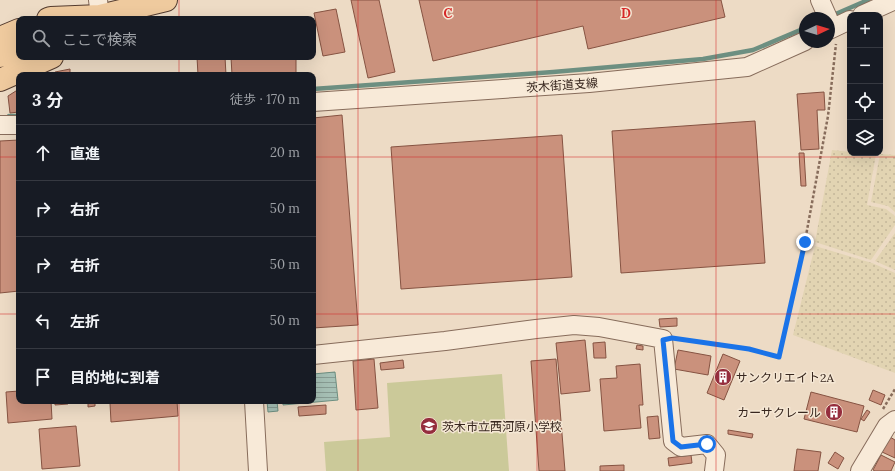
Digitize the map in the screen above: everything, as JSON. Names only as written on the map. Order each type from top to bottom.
[{"type":"main road","points":[[74,16],[97,14],[166,0]]},
{"type":"main road","points":[[0,38],[16,31]]},
{"type":"main road","points":[[0,56],[16,50]]},
{"type":"main road","points":[[18,72],[45,60]]},
{"type":"main road","points":[[0,80],[16,73]]},
{"type":"street","points":[[869,12],[895,0]]},
{"type":"street","name":"茨木街道支線","points":[[316,102],[589,83],[746,67],[799,44]]},
{"type":"street","points":[[0,125],[16,124]]},
{"type":"street","points":[[316,355],[574,325],[599,327],[663,340],[673,441],[681,447],[707,444],[716,455],[714,471]]},
{"type":"street","points":[[254,404],[258,471]]},
{"type":"street","points":[[860,471],[887,426],[895,420]]},
{"type":"path","points":[[663,340],[672,338],[749,349],[779,357],[805,242],[828,116],[830,48]]},
{"type":"shaded area","points":[[832,150],[847,152],[847,156],[876,156],[867,205],[886,209],[895,216],[895,225],[871,260],[815,242]]},
{"type":"shaded area","points":[[883,154],[895,155],[895,212],[888,206],[871,202],[880,156],[883,156]]},
{"type":"shaded area","points":[[895,233],[895,270],[875,261]]},
{"type":"shaded area","points":[[815,246],[872,263],[895,273],[895,373],[793,335]]},
{"type":"shaded area","points":[[335,372],[338,400],[316,402],[316,374]]},
{"type":"shaded area","points":[[502,374],[509,471],[326,471],[324,442],[390,437],[387,383]]},
{"type":"shaded area","points":[[267,404],[277,404],[278,411],[268,412]]},
{"type":"building","points":[[351,0],[379,0],[395,72],[368,78]]},
{"type":"building","points":[[419,0],[721,0],[725,17],[588,49],[583,26],[433,61]]},
{"type":"building","points":[[336,9],[345,52],[323,56],[316,16],[314,13]]},
{"type":"building","points":[[197,60],[225,60],[226,72],[198,72]]},
{"type":"building","points":[[231,60],[296,60],[296,72],[232,72]]},
{"type":"building","points":[[70,69],[70,72],[55,72]]},
{"type":"building","points":[[16,91],[16,112],[10,113],[8,96]]},
{"type":"building","points":[[824,92],[825,110],[817,110],[819,149],[801,150],[797,94]]},
{"type":"building","points":[[342,115],[358,325],[316,328],[316,118]]},
{"type":"building","points":[[755,121],[765,263],[621,273],[612,131]]},
{"type":"building","points":[[562,135],[572,277],[401,289],[391,147]]},
{"type":"building","points":[[16,140],[16,291],[0,293],[0,141]]},
{"type":"building","points":[[799,153],[804,153],[806,186],[801,186]]},
{"type":"building","points":[[677,318],[677,326],[660,327],[659,319]]},
{"type":"building","points":[[585,340],[590,391],[561,394],[556,343]]},
{"type":"building","points":[[605,342],[606,358],[594,358],[593,343]]},
{"type":"building","points":[[637,345],[643,346],[643,350],[636,349]]},
{"type":"building","points":[[678,350],[711,356],[708,375],[674,369]]},
{"type":"building","name":"サンクリエイト2A","points":[[723,354],[740,361],[724,400],[707,393]]},
{"type":"building","points":[[374,359],[378,408],[356,410],[353,361]]},
{"type":"building","points":[[556,359],[565,471],[539,471],[531,361]]},
{"type":"building","points":[[403,360],[404,368],[381,370],[380,363]]},
{"type":"building","points":[[640,364],[643,405],[639,405],[641,428],[604,431],[600,379],[617,378],[616,366]]},
{"type":"building","points":[[873,390],[885,395],[881,405],[869,400]]},
{"type":"building","points":[[16,391],[16,404],[51,404],[52,419],[8,423],[6,392]]},
{"type":"building","name":"カーサクレール","points":[[811,392],[864,406],[857,432],[804,419]]},
{"type":"building","points":[[88,404],[95,404],[95,406],[88,407]]},
{"type":"building","points":[[110,404],[177,404],[178,416],[111,422]]},
{"type":"building","points":[[326,405],[326,414],[299,416],[298,407]]},
{"type":"building","points":[[867,410],[870,412],[864,421],[861,419]]},
{"type":"building","points":[[658,416],[660,438],[649,439],[647,417]]},
{"type":"building","points":[[76,426],[80,466],[42,469],[39,429]]},
{"type":"building","points":[[728,430],[753,434],[752,438],[728,434]]},
{"type":"building","points":[[890,437],[895,440],[895,458],[882,452]]},
{"type":"building","points":[[797,449],[821,452],[818,471],[794,471]]},
{"type":"building","points":[[835,452],[844,458],[838,469],[828,463]]},
{"type":"building","points":[[691,455],[692,463],[669,466],[668,458]]},
{"type":"building","points":[[881,455],[895,462],[891,471],[873,470]]},
{"type":"building","points":[[624,465],[624,471],[600,471],[600,466]]},
{"type":"waterway","points":[[835,14],[868,0]]},
{"type":"waterway","points":[[316,89],[553,72],[703,59],[753,50],[799,31]]},
{"type":"waterway","points":[[9,116],[16,116]]},
{"type":"place","name":"サンクリエイト2A","points":[[723,377]]},
{"type":"place","name":"カーサクレール","points":[[834,412]]},
{"type":"place","name":"茨木市立西河原小学校","points":[[429,426]]},
{"type":"route","points":[[707,444],[681,447],[673,441],[663,340],[672,338],[749,349],[779,357],[805,242]]}]
